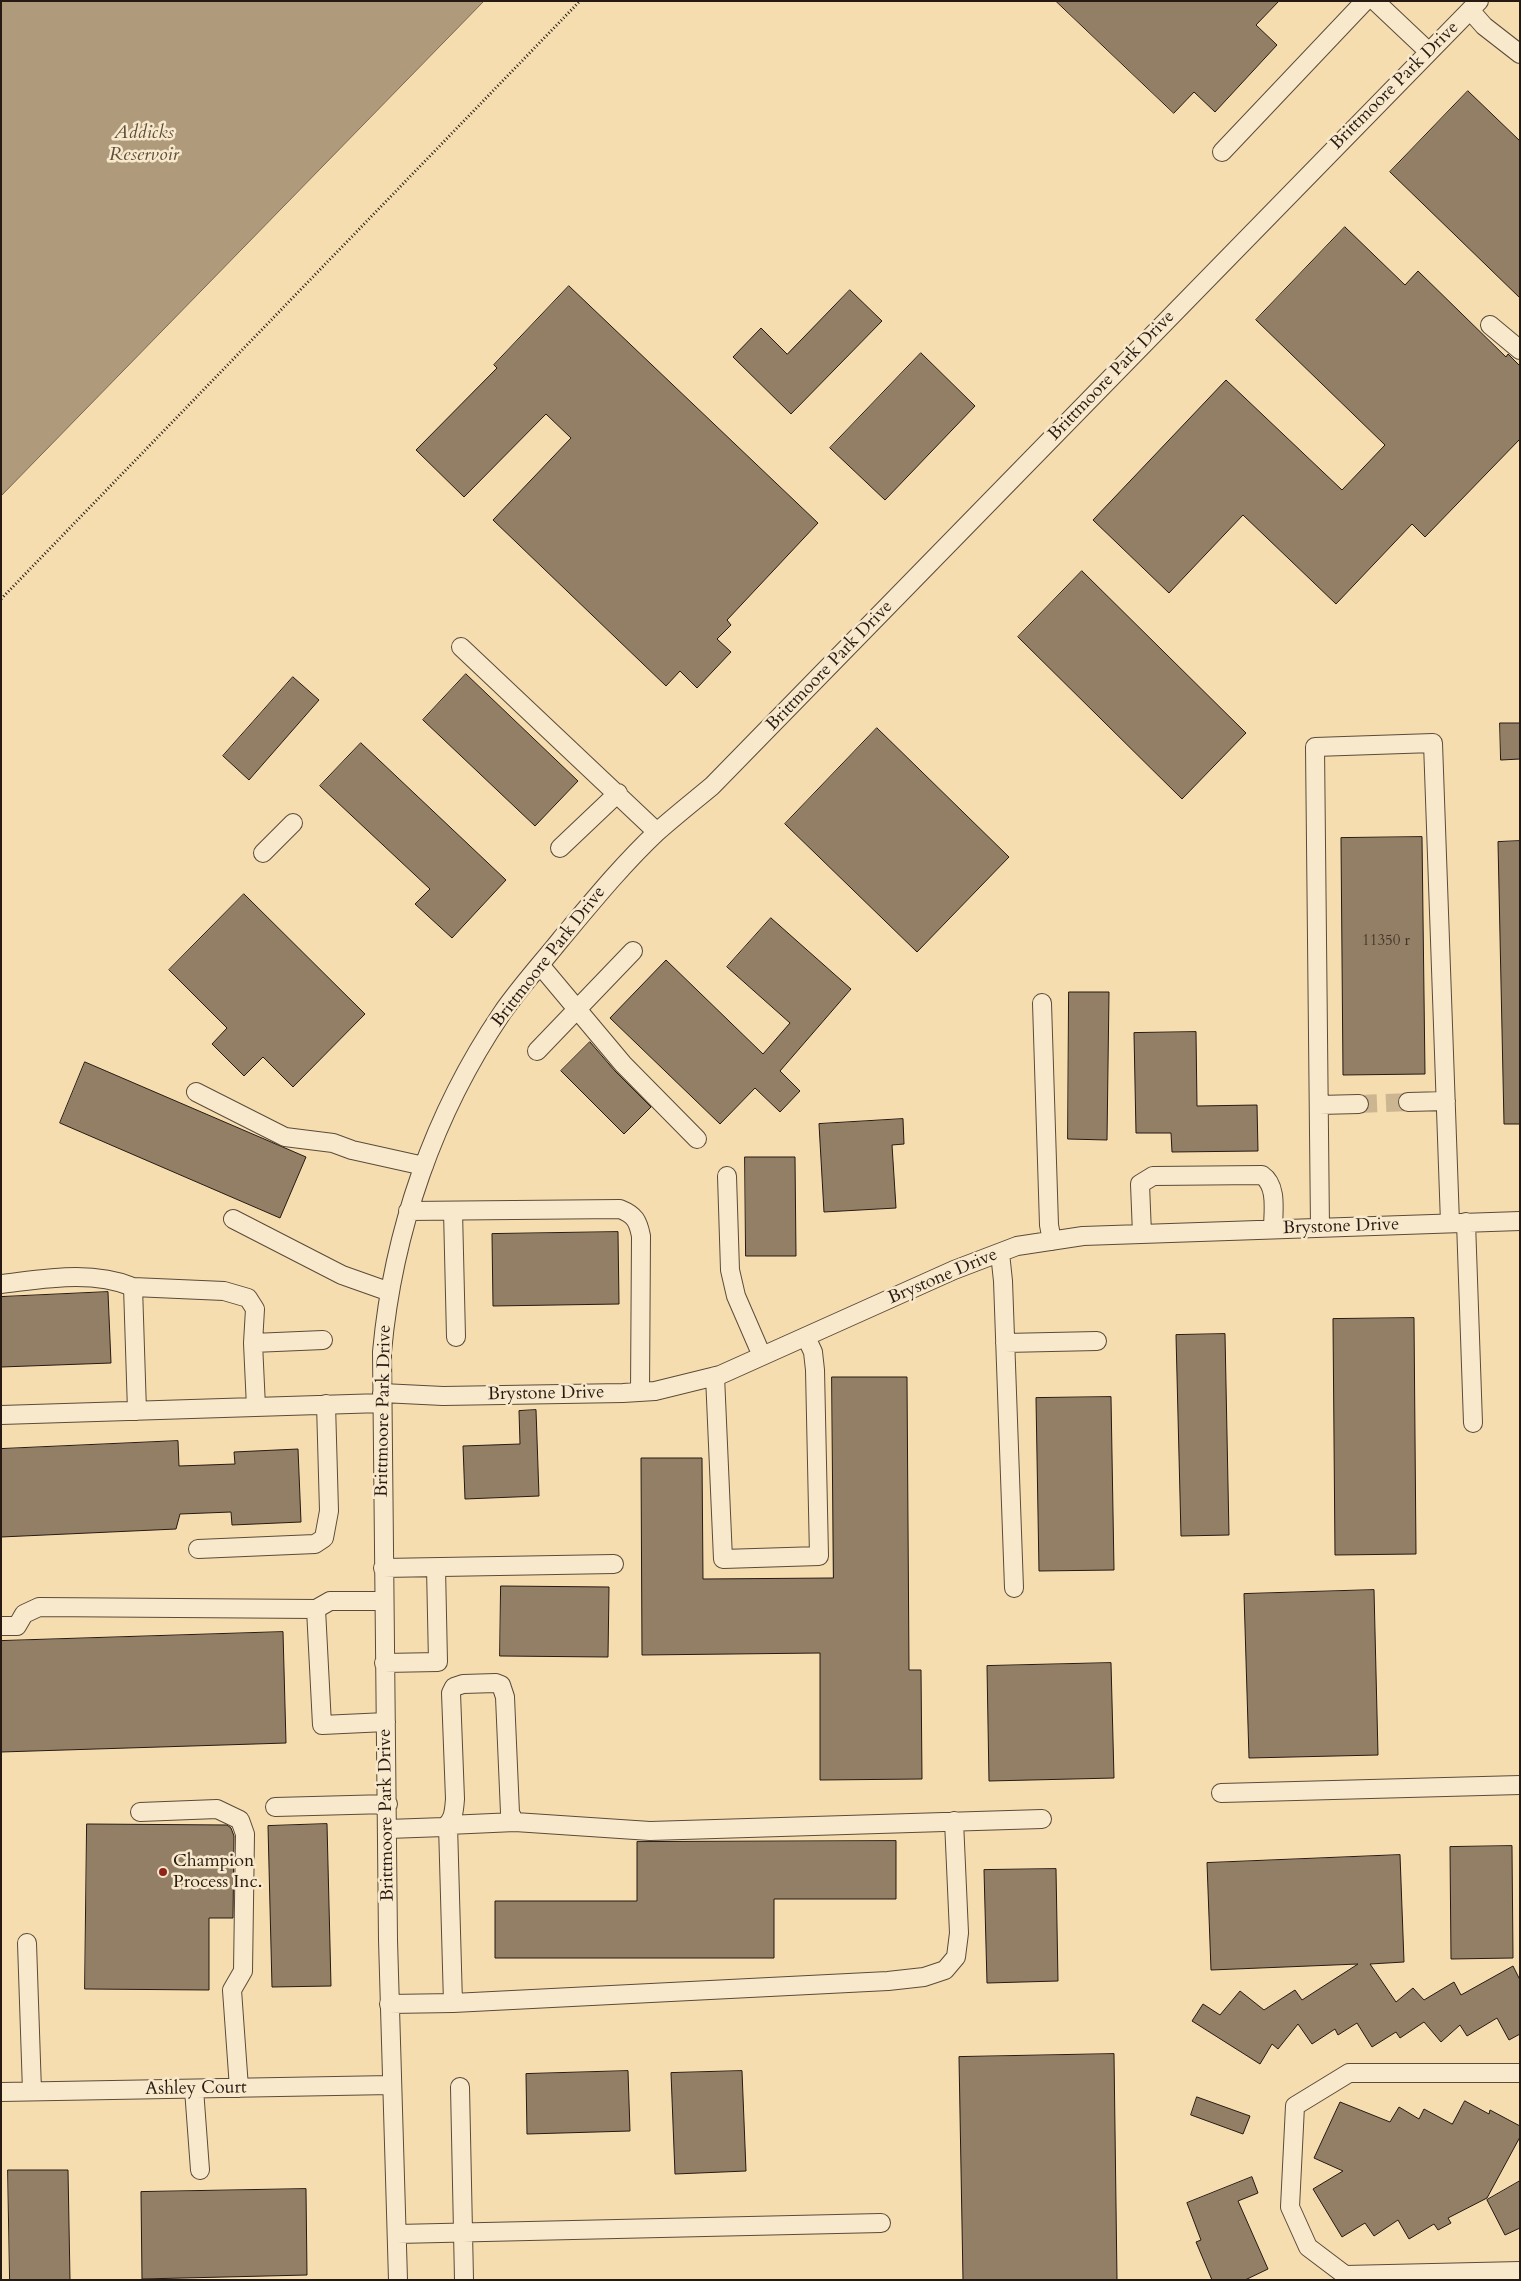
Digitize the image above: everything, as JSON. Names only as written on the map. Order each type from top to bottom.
[{"type":"street","points":[[1222,152],[1365,1]]},
{"type":"street","points":[[1375,1],[1430,52]]},
{"type":"street","points":[[1474,6],[1484,26],[1520,54]]},
{"type":"street","name":"Brittmoore Park Drive","points":[[398,2280],[391,2085],[388,1804],[384,1663],[382,1352],[399,1243],[424,1166],[457,1092],[487,1037],[508,1005],[612,878],[658,832],[712,786],[1474,6]]},
{"type":"street","points":[[1490,326],[1520,350]]},
{"type":"street","points":[[461,647],[658,832]]},
{"type":"street","points":[[1320,1228],[1315,747],[1434,743],[1446,1101],[1458,1222],[1473,1423]]},
{"type":"street","points":[[560,848],[618,793]]},
{"type":"street","points":[[263,853],[293,822]]},
{"type":"street","points":[[537,1051],[577,1007],[633,951]]},
{"type":"street","points":[[540,965],[623,1064],[697,1139]]},
{"type":"street","points":[[1042,1003],[1049,1225],[1052,1241]]},
{"type":"street","points":[[196,1092],[285,1137],[333,1142],[352,1150],[424,1166]]},
{"type":"street","points":[[1408,1102],[1446,1101]]},
{"type":"street","points":[[1318,1105],[1358,1104]]},
{"type":"street","points":[[1142,1234],[1140,1184],[1153,1176],[1262,1175],[1271,1185],[1273,1229]]},
{"type":"street","points":[[727,1176],[730,1270],[736,1296],[762,1356]]},
{"type":"street","points":[[408,1212],[620,1209],[632,1214],[638,1222],[641,1236],[640,1392]]},
{"type":"street","points":[[453,1211],[456,1337]]},
{"type":"street","points":[[233,1219],[342,1275],[390,1292]]},
{"type":"street","name":"Brystone Drive","points":[[1,1415],[326,1404],[382,1398],[640,1392],[688,1384],[715,1376],[954,1270],[1017,1246],[1083,1236],[1520,1221]]},
{"type":"street","points":[[1000,1253],[1003,1281],[1014,1588]]},
{"type":"street","points":[[1,1284],[58,1277],[96,1277],[118,1281],[133,1287],[224,1291],[248,1298],[254,1309],[253,1343],[256,1407]]},
{"type":"street","points":[[133,1287],[137,1411]]},
{"type":"street","points":[[715,1376],[723,1559],[819,1556],[815,1370],[813,1352],[806,1336]]},
{"type":"street","points":[[253,1343],[323,1340]]},
{"type":"street","points":[[1005,1343],[1096,1341]]},
{"type":"street","points":[[198,1549],[315,1544],[324,1538],[329,1511],[326,1404]]},
{"type":"street","points":[[383,1568],[614,1564]]},
{"type":"street","points":[[384,1663],[438,1662],[436,1568]]},
{"type":"street","points":[[1,1626],[17,1626],[24,1614],[39,1607],[316,1609],[330,1601],[384,1601]]},
{"type":"street","points":[[316,1609],[322,1725],[386,1722]]},
{"type":"street","points":[[453,2003],[448,1825],[453,1815],[455,1799],[451,1692],[454,1687],[463,1684],[488,1683],[501,1685],[504,1691],[510,1814],[515,1822]]},
{"type":"street","points":[[1221,1793],[1520,1785]]},
{"type":"street","points":[[275,1807],[388,1804]]},
{"type":"street","points":[[140,1812],[217,1809],[240,1820],[245,1834],[244,1971],[232,1990],[239,2088]]},
{"type":"street","points":[[388,1829],[515,1822],[650,1831],[1042,1818]]},
{"type":"street","points":[[390,2004],[453,2003],[888,1981],[924,1977],[945,1970],[956,1957],[959,1933],[954,1821]]},
{"type":"street","points":[[27,1943],[32,2091]]},
{"type":"street","points":[[1520,2073],[1349,2073],[1295,2106],[1290,2206],[1308,2247],[1346,2275],[1520,2271]]},
{"type":"street","name":"Ashley Court","points":[[1,2092],[391,2085]]},
{"type":"street","points":[[460,2087],[464,2280]]},
{"type":"street","points":[[194,2088],[200,2170]]},
{"type":"street","points":[[397,2234],[881,2223]]},
{"type":"path","points":[[1,599],[580,1]]},
{"type":"water","name":"Addicks Reservoir","points":[[1,1],[484,1],[1,496]]},
{"type":"building","points":[[1056,1],[1279,1],[1256,25],[1277,45],[1215,112],[1194,92],[1174,113]]},
{"type":"building","points":[[1468,91],[1520,141],[1520,298],[1390,172]]},
{"type":"building","points":[[1345,227],[1405,285],[1418,271],[1506,357],[1508,354],[1520,366],[1520,439],[1425,537],[1412,524],[1336,604],[1243,515],[1169,593],[1093,520],[1226,380],[1342,490],[1385,445],[1256,320]]},
{"type":"building","points":[[569,286],[818,523],[727,620],[731,625],[717,639],[731,652],[697,688],[680,671],[666,686],[493,520],[571,438],[546,414],[464,497],[416,450],[497,368],[494,365]]},
{"type":"building","points":[[850,290],[882,321],[791,414],[733,357],[761,328],[787,354]]},
{"type":"building","points":[[921,353],[975,406],[885,500],[830,448]]},
{"type":"building","points":[[1082,571],[1246,733],[1182,799],[1018,637]]},
{"type":"building","points":[[466,674],[578,781],[535,826],[423,720]]},
{"type":"building","points":[[293,677],[319,700],[249,780],[223,756]]},
{"type":"building","points":[[1500,723],[1520,723],[1520,759],[1501,760]]},
{"type":"building","points":[[877,728],[1009,857],[917,952],[785,824]]},
{"type":"building","points":[[361,743],[506,880],[452,938],[415,904],[430,889],[320,786]]},
{"type":"building","points":[[1422,837],[1425,1074],[1343,1075],[1341,838]]},
{"type":"building","points":[[1520,841],[1520,1124],[1504,1124],[1498,842]]},
{"type":"building","points":[[244,894],[365,1014],[293,1087],[263,1057],[244,1076],[212,1044],[227,1028],[169,970]]},
{"type":"building","points":[[771,918],[851,989],[780,1071],[800,1091],[780,1112],[755,1088],[720,1124],[610,1018],[666,960],[763,1054],[790,1023],[727,967]]},
{"type":"building","points":[[1069,992],[1109,992],[1107,1140],[1068,1139]]},
{"type":"building","points":[[1196,1032],[1197,1106],[1257,1105],[1258,1151],[1172,1152],[1171,1133],[1136,1133],[1134,1033]]},
{"type":"building","points":[[590,1042],[615,1071],[651,1107],[624,1134],[561,1071]]},
{"type":"building","points":[[85,1062],[306,1157],[280,1218],[60,1123]]},
{"type":"building","points":[[903,1119],[904,1144],[892,1145],[896,1208],[824,1212],[819,1124]]},
{"type":"building","points":[[745,1157],[795,1157],[796,1256],[746,1256]]},
{"type":"building","points":[[618,1232],[619,1304],[493,1306],[492,1234]]},
{"type":"building","points":[[108,1292],[111,1363],[1,1367],[1,1297]]},
{"type":"building","points":[[1414,1318],[1416,1554],[1335,1555],[1333,1319]]},
{"type":"building","points":[[1225,1334],[1229,1535],[1181,1536],[1176,1335]]},
{"type":"building","points":[[832,1377],[907,1377],[909,1670],[921,1670],[922,1779],[820,1780],[820,1653],[642,1655],[641,1458],[702,1458],[703,1579],[833,1578]]},
{"type":"building","points":[[1111,1397],[1114,1570],[1039,1571],[1036,1398]]},
{"type":"building","points":[[536,1410],[539,1496],[465,1499],[463,1446],[520,1444],[519,1411]]},
{"type":"building","points":[[178,1441],[179,1466],[235,1464],[234,1452],[298,1449],[301,1522],[232,1525],[231,1512],[180,1514],[176,1529],[1,1537],[1,1449]]},
{"type":"building","points":[[501,1586],[609,1587],[608,1657],[500,1656]]},
{"type":"building","points":[[1374,1590],[1378,1755],[1249,1758],[1244,1594]]},
{"type":"building","points":[[283,1632],[286,1743],[1,1752],[1,1641]]},
{"type":"building","points":[[1111,1663],[1114,1778],[989,1781],[987,1666]]},
{"type":"building","name":"Champion Process Inc.","points":[[87,1824],[227,1825],[231,1828],[234,1836],[233,1918],[209,1918],[209,1990],[85,1989]]},
{"type":"building","points":[[327,1824],[331,1986],[272,1987],[268,1826]]},
{"type":"building","points":[[896,1841],[896,1899],[774,1899],[774,1958],[495,1958],[495,1901],[637,1901],[637,1842]]},
{"type":"building","points":[[1512,1846],[1513,1958],[1451,1959],[1450,1847]]},
{"type":"building","points":[[1400,1855],[1404,1962],[1370,1964],[1396,2002],[1413,1988],[1424,2000],[1454,1982],[1461,1995],[1513,1966],[1520,1980],[1520,2034],[1509,2040],[1497,2018],[1467,2036],[1460,2025],[1441,2042],[1424,2022],[1400,2038],[1396,2032],[1372,2047],[1357,2023],[1338,2035],[1335,2029],[1312,2044],[1298,2024],[1278,2049],[1272,2044],[1260,2064],[1192,2021],[1203,2004],[1220,2015],[1240,1991],[1264,2010],[1295,1990],[1302,2000],[1358,1964],[1211,1970],[1207,1863]]},
{"type":"building","points":[[1056,1869],[1058,1981],[987,1983],[984,1870]]},
{"type":"building","points":[[1114,2054],[1117,2280],[963,2280],[959,2057]]},
{"type":"building","points":[[628,2071],[630,2131],[527,2134],[526,2074]]},
{"type":"building","points":[[742,2071],[746,2171],[675,2174],[671,2073]]},
{"type":"building","points":[[1197,2097],[1250,2116],[1243,2134],[1191,2115]]},
{"type":"building","points":[[1465,2101],[1489,2114],[1490,2110],[1520,2126],[1520,2137],[1487,2198],[1448,2218],[1451,2223],[1438,2230],[1434,2224],[1409,2239],[1398,2220],[1374,2236],[1365,2223],[1342,2237],[1313,2189],[1343,2171],[1314,2158],[1340,2102],[1390,2122],[1399,2107],[1419,2119],[1424,2109],[1452,2124]]},
{"type":"building","points":[[8,2170],[68,2170],[70,2280],[10,2280]]},
{"type":"building","points":[[1252,2177],[1258,2193],[1238,2201],[1268,2269],[1245,2280],[1212,2280],[1196,2242],[1201,2240],[1187,2203]]},
{"type":"building","points":[[1520,2181],[1520,2228],[1505,2235],[1487,2200]]},
{"type":"building","points":[[306,2189],[307,2275],[142,2279],[141,2192]]},
{"type":"tunnel","points":[[1359,1104],[1408,1102]]},
{"type":"place","name":"Champion Process Inc.","points":[[163,1872]]}]
